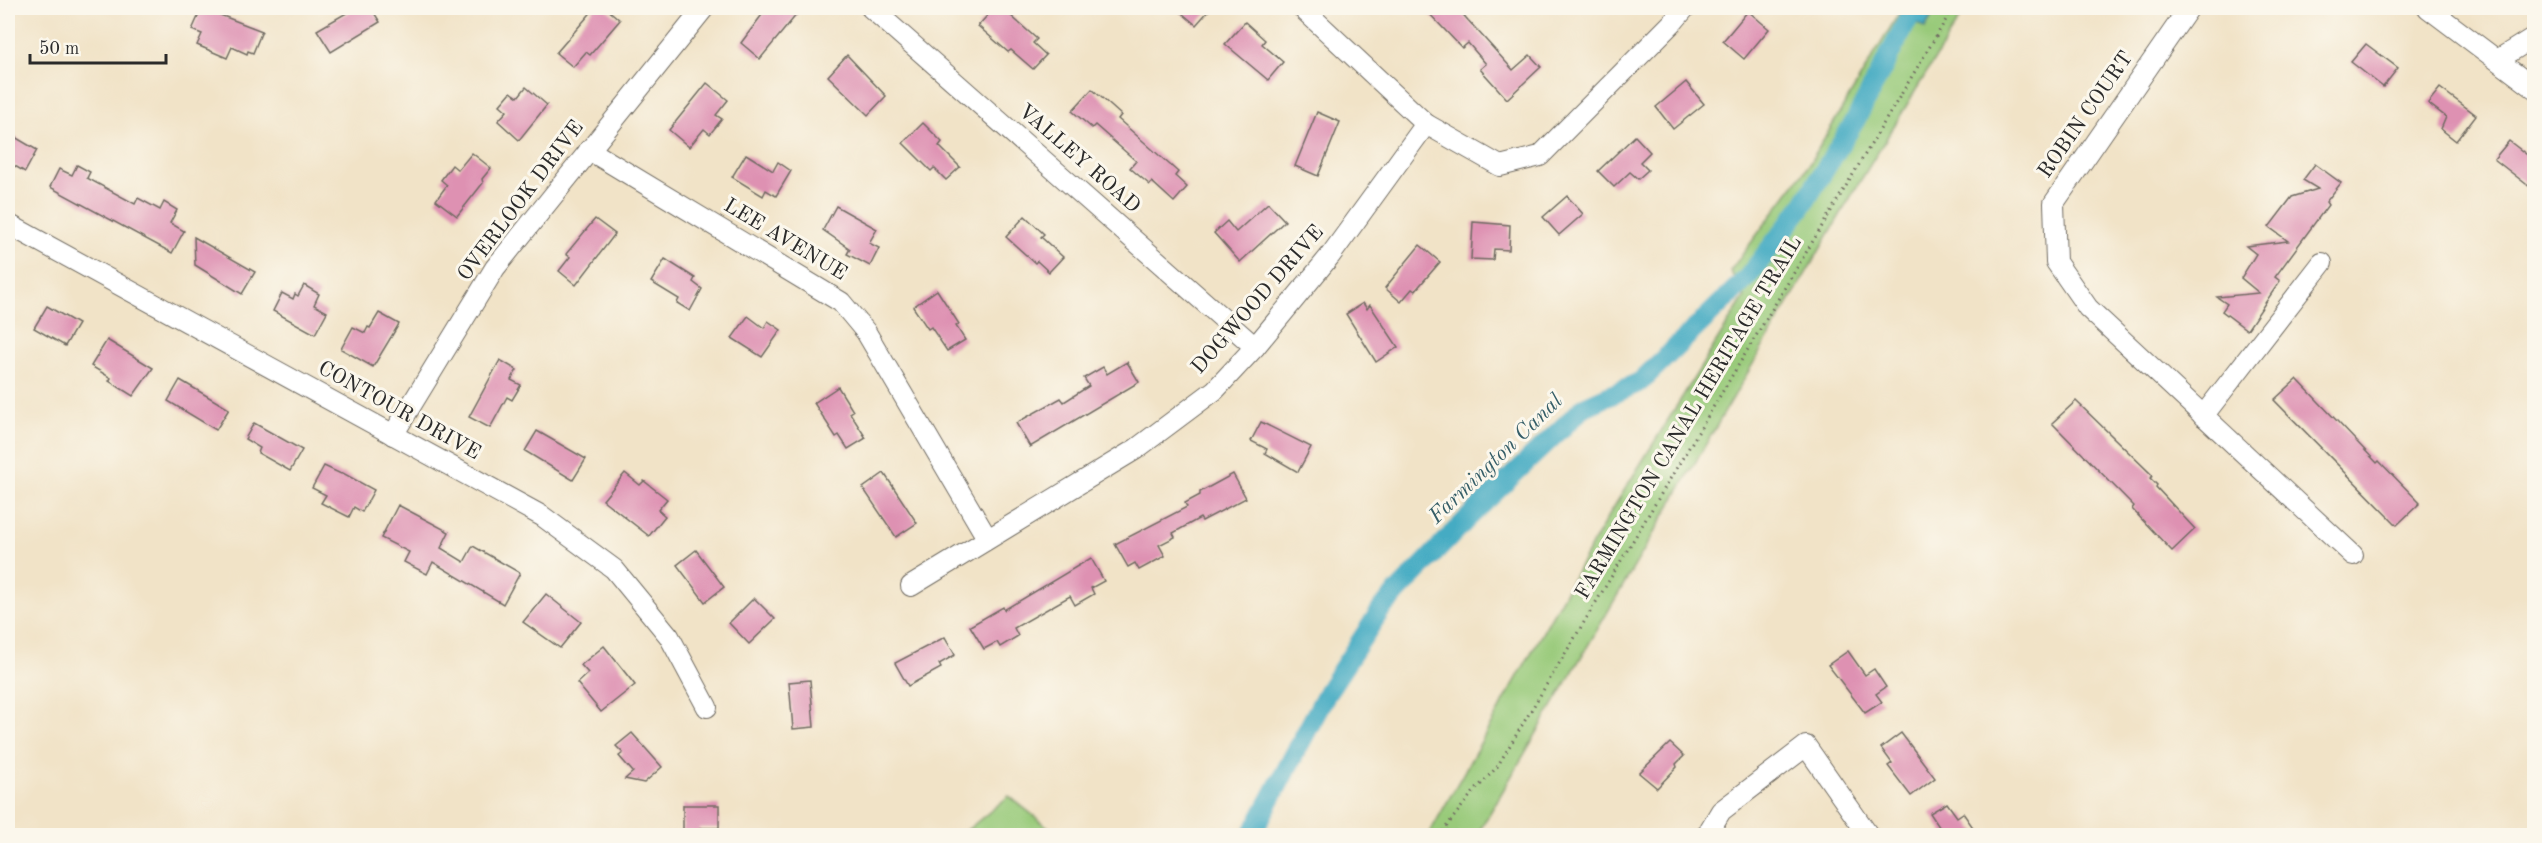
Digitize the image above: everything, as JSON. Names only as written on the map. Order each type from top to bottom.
[{"type":"street","name":"OVERLOOK DRIVE","points":[[393,435],[495,268],[704,8]]},
{"type":"street","name":"VALLEY ROAD","points":[[871,8],[1255,347]]},
{"type":"street","points":[[1302,8],[1426,124],[1500,166],[1540,156],[1674,21],[1684,8]]},
{"type":"street","name":"ROBIN COURT","points":[[2189,8],[2054,203],[2056,262],[2088,308],[2353,555]]},
{"type":"street","points":[[2428,8],[2535,88]]},
{"type":"street","points":[[2499,59],[2535,37]]},
{"type":"street","name":"DOGWOOD DRIVE","points":[[911,586],[1136,449],[1215,390],[1255,347],[1330,256],[1426,124]]},
{"type":"street","name":"LEE AVENUE","points":[[590,150],[841,302],[866,332],[987,538]]},
{"type":"street","name":"CONTOUR DRIVE","points":[[8,224],[542,516],[614,569],[669,636],[707,707]]},
{"type":"street","points":[[2203,416],[2322,263]]},
{"type":"street","points":[[1706,836],[1721,811],[1806,746],[1869,836]]},
{"type":"path","name":"FARMINGTON CANAL HERITAGE TRAIL","points":[[1439,836],[1470,796],[1497,767],[1953,8]]},
{"type":"green space","points":[[1902,8],[1966,8],[1853,193],[1477,835],[1428,836],[1607,518],[1745,296],[1730,271],[1808,166]]},
{"type":"green space","points":[[1009,796],[1058,835],[961,835]]},
{"type":"water","points":[[1895,8],[1937,8],[1925,28]]},
{"type":"building","points":[[202,8],[262,31],[253,53],[248,51],[247,54],[232,47],[227,58],[197,45],[202,34],[192,30]]},
{"type":"building","points":[[355,8],[371,8],[380,22],[331,52],[317,30]]},
{"type":"building","points":[[595,8],[606,8],[620,20],[590,55],[586,52],[573,67],[556,53]]},
{"type":"building","points":[[767,8],[802,8],[760,59],[741,43]]},
{"type":"building","points":[[994,8],[1002,8],[1037,39],[1033,43],[1046,55],[1033,69],[1011,50],[1008,52],[978,26]]},
{"type":"building","points":[[1176,8],[1211,8],[1196,25]]},
{"type":"building","points":[[1424,8],[1457,8],[1513,70],[1530,55],[1541,67],[1507,99],[1480,69],[1486,64],[1468,43],[1462,48]]},
{"type":"building","points":[[1748,11],[1769,29],[1744,59],[1723,41]]},
{"type":"building","points":[[1245,22],[1265,40],[1262,44],[1283,62],[1268,80],[1225,44]]},
{"type":"building","points":[[2366,44],[2398,68],[2383,87],[2351,62]]},
{"type":"building","points":[[847,55],[886,96],[868,115],[828,76]]},
{"type":"building","points":[[1686,82],[1704,104],[1673,129],[1656,107]]},
{"type":"building","points":[[707,83],[728,100],[716,115],[722,119],[710,134],[704,129],[689,147],[669,130]]},
{"type":"building","points":[[526,87],[547,105],[519,140],[498,121],[507,111],[500,105],[511,92],[518,97]]},
{"type":"building","points":[[2440,88],[2476,115],[2456,141],[2441,129],[2446,117],[2428,103]]},
{"type":"building","points":[[1092,89],[1121,115],[1118,119],[1178,172],[1175,176],[1187,187],[1174,202],[1152,182],[1150,185],[1130,168],[1136,161],[1095,125],[1092,128],[1072,111]]},
{"type":"building","points":[[1317,112],[1340,122],[1318,176],[1295,166]]},
{"type":"building","points":[[923,123],[942,142],[939,146],[960,167],[946,180],[934,168],[931,171],[903,143]]},
{"type":"building","points":[[8,133],[37,150],[25,172],[8,162]]},
{"type":"building","points":[[1635,136],[1650,152],[1640,162],[1648,170],[1638,179],[1630,172],[1614,187],[1598,171]]},
{"type":"building","points":[[2509,141],[2530,157],[2535,158],[2535,191],[2494,159]]},
{"type":"building","points":[[472,153],[491,168],[482,179],[483,183],[457,216],[436,200],[447,185],[441,180],[452,165],[458,170]]},
{"type":"building","points":[[746,154],[773,171],[778,162],[791,171],[776,196],[766,190],[763,196],[732,177]]},
{"type":"building","points":[[2315,164],[2341,183],[2326,202],[2328,205],[2275,277],[2280,281],[2247,330],[2222,311],[2227,304],[2217,297],[2259,293],[2241,278],[2256,254],[2246,246],[2288,241],[2269,227],[2292,197],[2318,189],[2303,180]]},
{"type":"building","points":[[77,165],[90,172],[87,178],[135,204],[138,198],[160,210],[164,202],[177,210],[170,223],[184,231],[172,253],[50,187],[59,169],[72,175]]},
{"type":"building","points":[[1567,196],[1583,214],[1559,235],[1543,217]]},
{"type":"building","points":[[1268,203],[1285,221],[1240,262],[1214,233],[1227,221],[1236,232]]},
{"type":"building","points":[[836,206],[877,229],[869,243],[879,248],[870,266],[847,254],[850,249],[823,230]]},
{"type":"building","points":[[1025,216],[1044,234],[1041,237],[1063,257],[1049,272],[1037,261],[1035,263],[1006,237]]},
{"type":"building","points":[[595,219],[615,234],[576,285],[559,271],[570,257],[566,254]]},
{"type":"building","points":[[1473,222],[1510,225],[1509,250],[1494,249],[1493,260],[1471,259]]},
{"type":"building","points":[[194,237],[255,272],[242,294],[195,265]]},
{"type":"building","points":[[1420,245],[1440,262],[1415,291],[1412,289],[1401,302],[1385,288]]},
{"type":"building","points":[[665,259],[695,278],[693,282],[702,289],[690,311],[677,303],[679,299],[651,282]]},
{"type":"building","points":[[304,285],[319,294],[314,305],[327,312],[315,334],[273,311],[282,293],[293,299],[295,294],[298,296]]},
{"type":"building","points":[[937,290],[959,324],[956,326],[965,340],[947,351],[931,327],[928,329],[913,307]]},
{"type":"building","points":[[1363,303],[1367,309],[1370,305],[1398,347],[1376,362],[1346,314]]},
{"type":"building","points":[[47,306],[78,324],[65,346],[34,328]]},
{"type":"building","points":[[379,313],[399,324],[373,367],[341,349],[353,327],[365,333]]},
{"type":"building","points":[[748,316],[764,328],[768,321],[781,330],[762,357],[732,338]]},
{"type":"building","points":[[107,340],[153,368],[133,396],[109,381],[111,378],[91,366]]},
{"type":"building","points":[[500,360],[517,370],[511,380],[521,385],[512,400],[507,397],[490,428],[469,417]]},
{"type":"building","points":[[1127,362],[1139,382],[1030,447],[1016,423],[1061,398],[1064,402],[1089,386],[1084,378],[1103,367],[1107,374]]},
{"type":"building","points":[[2297,379],[2377,463],[2379,461],[2420,503],[2397,525],[2274,400]]},
{"type":"building","points":[[180,380],[229,409],[216,430],[168,401]]},
{"type":"building","points":[[838,387],[853,411],[850,413],[866,438],[848,449],[839,435],[836,437],[814,403]]},
{"type":"building","points":[[2076,401],[2153,476],[2150,478],[2157,485],[2156,487],[2195,529],[2172,551],[2132,509],[2134,506],[2052,423]]},
{"type":"building","points":[[1261,422],[1311,447],[1298,472],[1265,453],[1267,449],[1251,441]]},
{"type":"building","points":[[254,423],[302,450],[290,471],[258,453],[260,448],[245,439]]},
{"type":"building","points":[[537,431],[586,459],[573,480],[525,451]]},
{"type":"building","points":[[324,466],[343,473],[374,490],[362,512],[354,507],[349,517],[321,503],[326,495],[312,488]]},
{"type":"building","points":[[625,473],[640,485],[644,481],[667,499],[658,510],[665,516],[649,536],[603,500]]},
{"type":"building","points":[[884,473],[917,523],[896,537],[863,488]]},
{"type":"building","points":[[1233,474],[1246,498],[1202,521],[1200,518],[1173,533],[1175,537],[1159,545],[1165,556],[1139,570],[1135,563],[1128,567],[1115,544],[1187,507],[1185,503],[1200,495],[1200,492]]},
{"type":"building","points":[[398,505],[449,532],[441,548],[464,562],[473,546],[520,573],[503,604],[433,562],[427,574],[404,562],[409,552],[381,538]]},
{"type":"building","points":[[696,550],[724,587],[705,602],[677,565]]},
{"type":"building","points":[[1091,558],[1104,581],[1091,588],[1094,594],[1075,605],[1070,596],[1014,628],[1018,636],[1000,647],[997,642],[984,649],[970,626],[1003,607],[1004,610]]},
{"type":"building","points":[[546,594],[581,622],[560,648],[523,622]]},
{"type":"building","points":[[754,598],[775,619],[749,644],[729,623]]},
{"type":"building","points":[[945,637],[955,655],[939,664],[941,668],[908,686],[895,663]]},
{"type":"building","points":[[604,646],[635,685],[601,712],[577,683],[588,673],[581,665]]},
{"type":"building","points":[[1848,651],[1865,675],[1874,669],[1886,687],[1876,694],[1882,702],[1865,713],[1828,665]]},
{"type":"building","points":[[810,680],[814,727],[793,729],[789,682]]},
{"type":"building","points":[[632,733],[662,767],[644,783],[625,779],[633,772],[619,756],[623,753],[616,746]]},
{"type":"building","points":[[1901,733],[1935,778],[1911,796],[1888,766],[1892,763],[1881,748]]},
{"type":"building","points":[[1670,743],[1684,756],[1657,788],[1639,773]]},
{"type":"building","points":[[1947,803],[1957,817],[1963,813],[1979,836],[1945,836],[1930,813]]},
{"type":"building","points":[[683,805],[719,805],[719,828],[700,828],[700,836],[683,836]]},
{"type":"waterway","name":"Farmington Canal","points":[[1251,836],[1328,691],[1382,608],[1467,519],[1584,407],[1640,382],[1747,278],[1801,208],[1855,121],[1914,8]]}]
